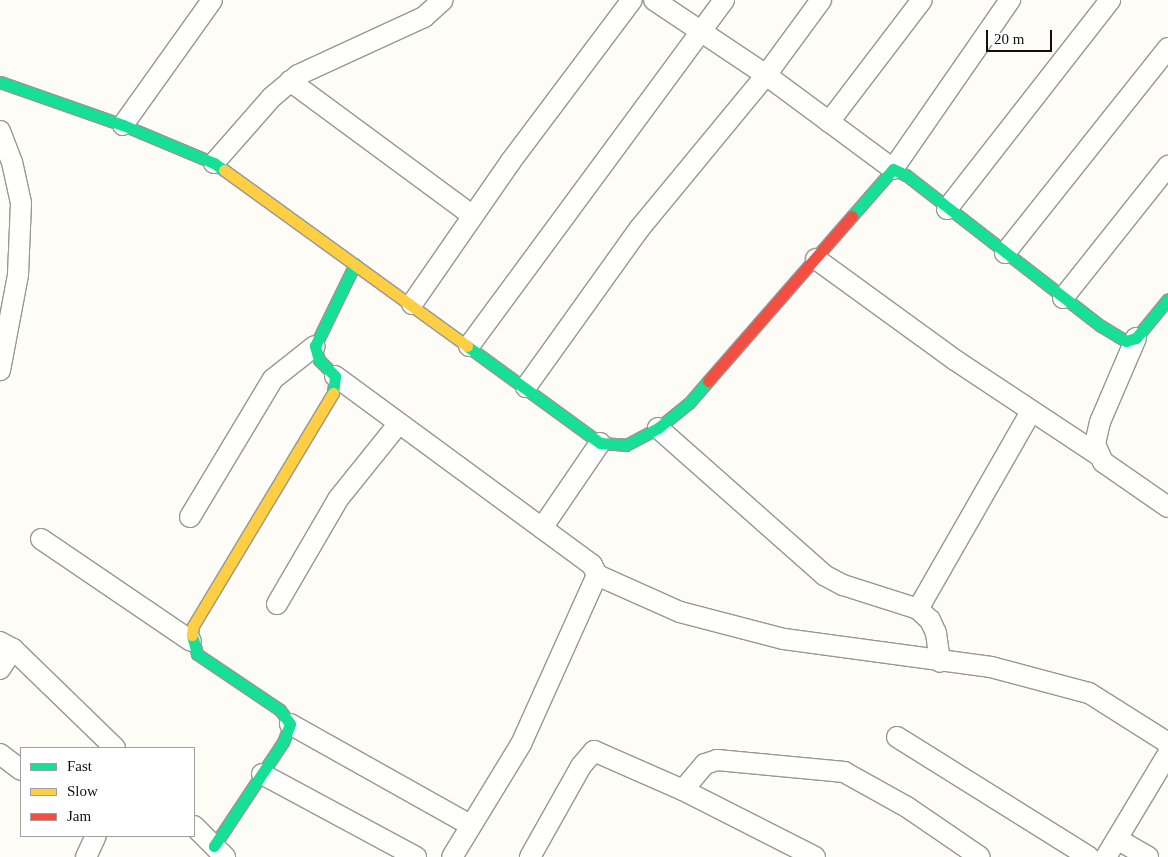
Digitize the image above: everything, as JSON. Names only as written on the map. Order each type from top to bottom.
[{"type":"street","points":[[123,125],[212,0]]},
{"type":"street","points":[[214,163],[272,97],[290,81],[313,66],[424,17],[443,0]]},
{"type":"street","points":[[412,304],[473,216],[632,0]]},
{"type":"street","points":[[654,0],[766,75],[893,169],[906,175],[1063,298],[1126,341],[1136,338]]},
{"type":"street","points":[[469,346],[724,0]]},
{"type":"street","points":[[526,387],[640,228],[766,75],[821,0]]},
{"type":"street","points":[[829,122],[922,0]]},
{"type":"street","points":[[0,82],[123,125],[214,163],[412,304],[600,443],[626,445],[658,428],[688,403],[816,259],[882,178],[893,169],[1010,0]]},
{"type":"street","points":[[948,209],[1110,0]]},
{"type":"street","points":[[1005,253],[1168,48]]},
{"type":"street","points":[[290,81],[473,216]]},
{"type":"street","points":[[0,370],[18,275],[21,203],[12,162],[1,136]]},
{"type":"street","points":[[1063,298],[1168,166]]},
{"type":"street","points":[[816,259],[1031,412],[1097,454],[1103,462],[1168,507]]},
{"type":"street","points":[[190,517],[273,380],[315,346],[355,264]]},
{"type":"street","points":[[1097,454],[1095,444],[1100,422],[1136,338],[1168,299]]},
{"type":"street","points":[[315,346],[319,360],[335,376],[592,565],[597,575],[680,612],[784,639],[991,668],[1089,692],[1168,742]]},
{"type":"street","points":[[190,640],[193,626],[329,400],[335,389],[335,376]]},
{"type":"street","points":[[918,609],[1031,412]]},
{"type":"street","points":[[277,604],[338,499],[399,423]]},
{"type":"street","points":[[658,428],[824,575],[843,585],[918,609],[930,620],[936,633],[940,662]]},
{"type":"street","points":[[542,528],[600,443]]},
{"type":"street","points":[[41,539],[190,640],[197,654],[280,710],[290,724],[470,825]]},
{"type":"street","points":[[452,857],[521,744],[597,575]]},
{"type":"street","points":[[0,669],[6,646],[114,747]]},
{"type":"street","points":[[195,827],[219,851],[262,774],[283,742],[290,724]]},
{"type":"street","points":[[897,737],[1089,857]]},
{"type":"street","points":[[530,857],[581,766],[594,751],[683,790],[815,857]]},
{"type":"street","points":[[0,754],[20,769]]},
{"type":"street","points":[[1106,857],[1168,754]]},
{"type":"street","points":[[683,790],[705,764],[717,760],[844,772],[907,807],[980,857]]},
{"type":"street","points":[[262,774],[416,857]]},
{"type":"street","points":[[86,857],[96,837]]},
{"type":"street","points":[[1117,839],[1148,857]]},
{"type":"traffic: fast","points":[[0,82],[123,125],[214,163],[224,170]]},
{"type":"traffic: fast","points":[[852,216],[893,169],[906,175],[1101,326],[1126,341],[1136,338],[1168,299]]},
{"type":"traffic: fast","points":[[333,393],[335,376],[319,360],[315,346],[355,264]]},
{"type":"traffic: fast","points":[[467,346],[600,443],[626,445],[658,428],[689,403],[708,381]]},
{"type":"traffic: fast","points":[[192,635],[197,654],[280,710],[290,724],[283,742],[214,846]]},
{"type":"traffic: slow","points":[[224,170],[467,346]]},
{"type":"traffic: slow","points":[[192,635],[193,626],[333,393]]},
{"type":"traffic: jam","points":[[708,381],[852,216]]}]
